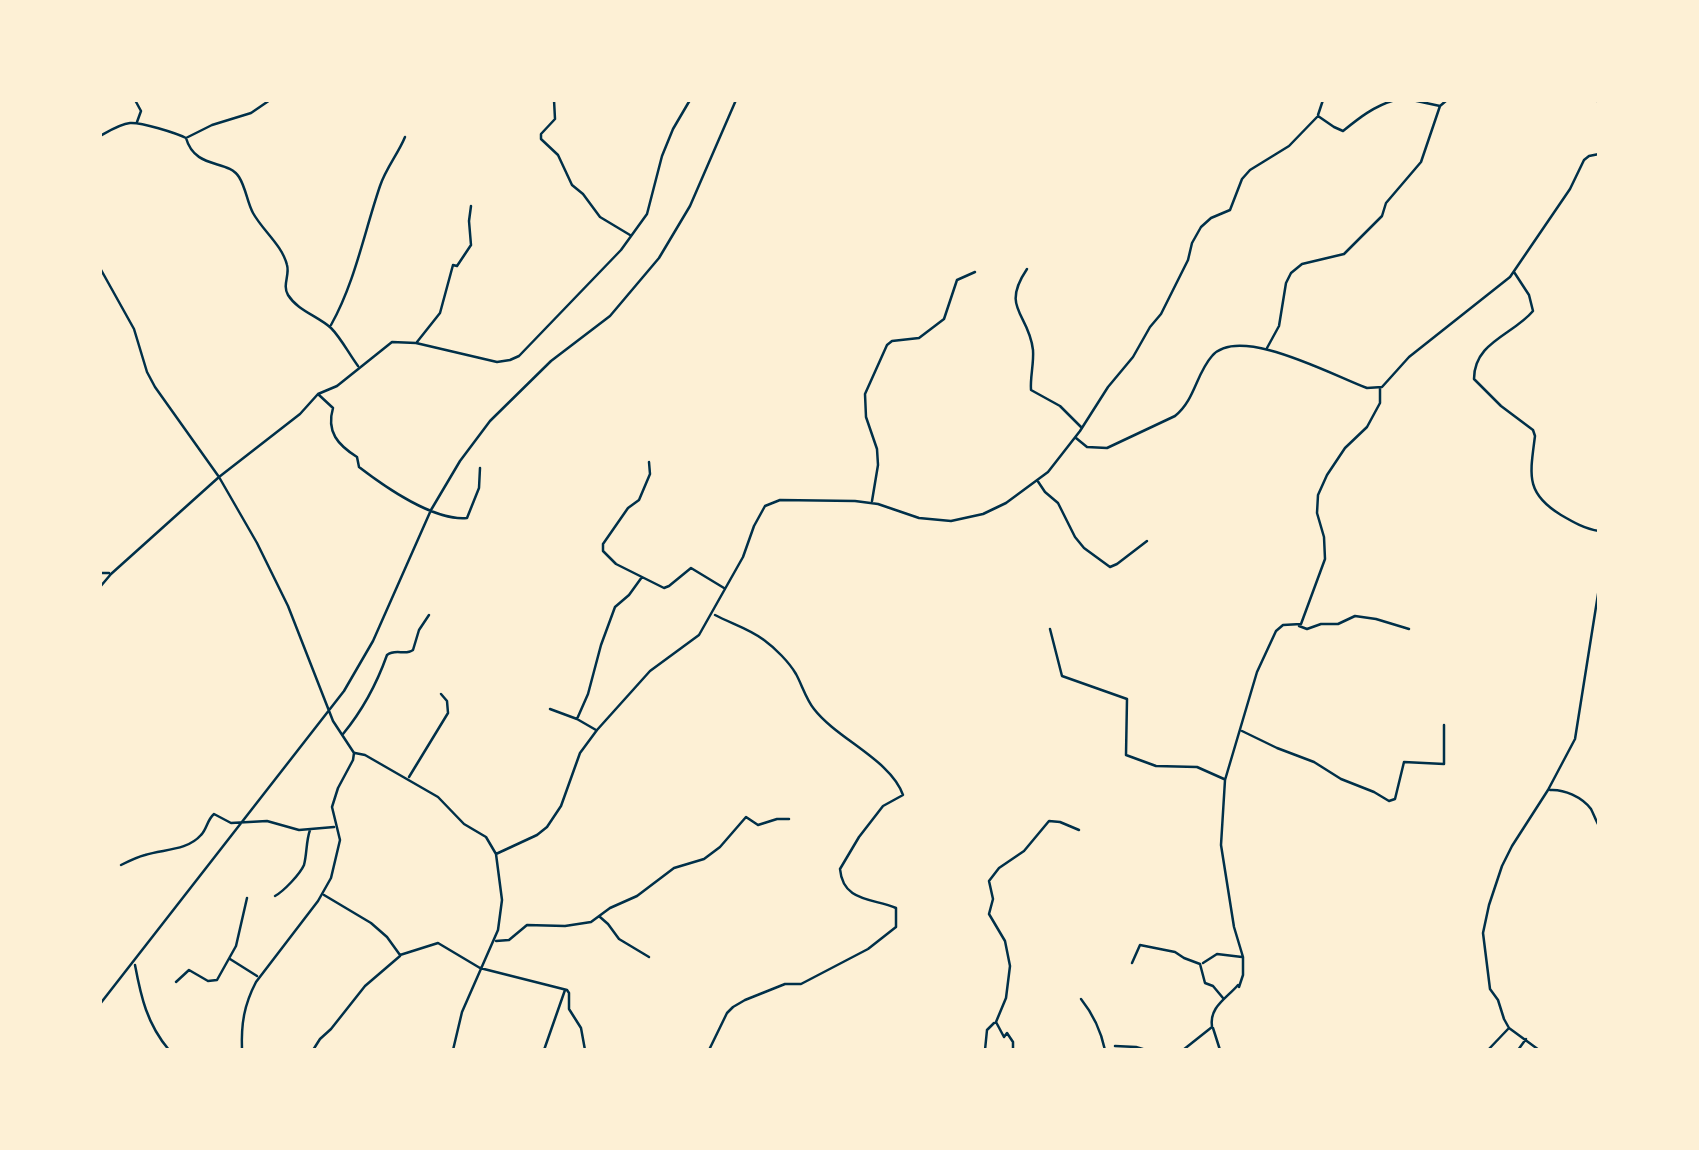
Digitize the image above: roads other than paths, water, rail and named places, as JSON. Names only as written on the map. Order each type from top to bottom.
[{"type":"street","points":[[135,100],[141,110],[136,123]]},
{"type":"street","points":[[100,136],[124,124],[136,123],[186,138],[251,113],[270,100]]},
{"type":"street","points":[[554,100],[555,119],[540,134],[540,140],[558,155],[572,185],[600,217],[632,236]]},
{"type":"street","points":[[100,587],[110,574],[219,478],[300,414],[318,394],[337,386],[392,342],[416,343],[496,362],[515,358],[608,263],[647,214],[662,156],[690,100]]},
{"type":"street","points":[[100,1004],[329,712],[373,641],[431,510],[460,460],[490,421],[551,361],[610,316],[659,258],[690,206],[736,100]]},
{"type":"street","points":[[496,854],[537,835],[551,823],[575,762],[597,730],[650,672],[694,640],[743,557],[757,518],[769,502],[872,502],[919,518],[951,521],[994,510],[1048,472],[1141,346],[1188,260],[1201,227],[1230,210],[1242,179],[1288,146],[1318,116],[1323,100]]},
{"type":"street","points":[[1318,116],[1343,131],[1365,113],[1395,100]]},
{"type":"street","points":[[1412,100],[1440,106]]},
{"type":"street","points":[[1266,349],[1278,326],[1291,273],[1302,264],[1344,254],[1382,216],[1386,203],[1421,162],[1440,106],[1447,100]]},
{"type":"street","points":[[330,326],[350,286],[382,181],[405,136]]},
{"type":"street","points":[[186,138],[196,155],[238,174],[254,216],[288,266],[286,293],[298,306],[330,326],[359,367]]},
{"type":"street","points":[[1298,626],[1325,559],[1318,494],[1345,448],[1367,427],[1380,402],[1380,388],[1415,351],[1514,272],[1584,160],[1599,154]]},
{"type":"street","points":[[416,343],[440,313],[453,266],[472,245],[470,206]]},
{"type":"street","points":[[100,268],[134,329],[147,372],[219,478],[284,596],[342,736],[354,752],[409,778],[438,797],[464,824],[486,837],[496,854],[502,900],[495,940],[462,1012],[453,1050]]},
{"type":"street","points":[[1028,269],[1014,294],[1032,345],[1031,390],[1060,406],[1082,428]]},
{"type":"street","points":[[872,502],[878,465],[864,405],[868,384],[887,345],[920,338],[944,318],[957,280],[975,272]]},
{"type":"street","points":[[1514,272],[1533,311],[1492,342],[1475,366],[1474,379],[1533,430],[1533,485],[1538,498],[1569,520],[1599,531]]},
{"type":"street","points":[[1075,437],[1087,447],[1106,448],[1165,422],[1184,409],[1215,352],[1235,344],[1280,352],[1355,384],[1380,388]]},
{"type":"street","points":[[318,394],[334,408],[330,420],[336,441],[357,456],[359,467],[431,510],[467,518],[479,488],[480,468]]},
{"type":"street","points":[[648,462],[650,474],[639,500],[628,508],[602,549],[616,564],[667,588],[691,568],[725,589]]},
{"type":"street","points":[[1038,480],[1044,492],[1058,503],[1075,538],[1110,567],[1147,541]]},
{"type":"street","points":[[100,573],[110,574]]},
{"type":"street","points":[[577,719],[616,608],[630,596],[642,576]]},
{"type":"street","points":[[1539,1050],[1510,1028],[1490,989],[1484,933],[1488,904],[1502,866],[1575,739],[1599,588]]},
{"type":"street","points":[[709,1050],[733,1007],[784,984],[802,984],[868,950],[896,927],[896,908],[854,895],[843,884],[840,869],[882,806],[903,796],[868,752],[843,737],[812,708],[793,668],[778,652],[760,637],[712,613]]},
{"type":"street","points":[[342,736],[372,689],[387,655],[413,650],[429,614]]},
{"type":"street","points":[[1220,1050],[1212,1013],[1239,987],[1244,957],[1234,926],[1221,845],[1225,780],[1258,672],[1276,631],[1282,626],[1308,629],[1338,624],[1355,616],[1409,629]]},
{"type":"street","points":[[1050,629],[1062,676],[1127,699],[1126,755],[1156,766],[1197,767],[1225,780]]},
{"type":"street","points":[[409,778],[448,713],[447,701],[441,694]]},
{"type":"street","points":[[550,708],[597,730]]},
{"type":"street","points":[[1241,730],[1314,762],[1389,802],[1395,799],[1404,762],[1444,764],[1444,725]]},
{"type":"street","points":[[242,1050],[244,1010],[258,977],[323,894],[331,878],[340,848],[333,800],[354,752]]},
{"type":"street","points":[[1548,790],[1558,789],[1577,798],[1592,810],[1599,826]]},
{"type":"street","points":[[122,864],[176,849],[195,839],[214,814],[231,824],[267,821],[290,829],[336,827]]},
{"type":"street","points":[[495,940],[509,940],[528,925],[592,922],[637,896],[674,868],[704,859],[746,817],[758,825],[789,819]]},
{"type":"street","points":[[985,1050],[987,1030],[996,1022],[1006,998],[1010,966],[1005,941],[989,914],[994,899],[988,884],[990,878],[1024,851],[1049,821],[1079,830]]},
{"type":"street","points":[[275,896],[286,889],[302,868],[310,829]]},
{"type":"street","points":[[323,894],[371,923],[400,955]]},
{"type":"street","points":[[176,982],[188,970],[214,982],[236,946],[248,898]]},
{"type":"street","points":[[599,916],[620,939],[649,958]]},
{"type":"street","points":[[314,1050],[365,986],[400,955],[438,943],[480,968],[566,989],[568,1009],[582,1028],[585,1050]]},
{"type":"street","points":[[1132,964],[1141,945],[1175,952],[1201,965]]},
{"type":"street","points":[[1201,965],[1217,954],[1244,957]]},
{"type":"street","points":[[229,958],[258,977]]},
{"type":"street","points":[[134,962],[138,990],[149,1021],[169,1050]]},
{"type":"street","points":[[1201,965],[1205,983],[1224,998]]},
{"type":"street","points":[[544,1050],[566,989]]},
{"type":"street","points":[[1080,998],[1094,1014],[1105,1050]]},
{"type":"street","points":[[996,1022],[1004,1037],[1007,1033],[1010,1037],[1012,1050]]},
{"type":"street","points":[[1183,1050],[1212,1027]]},
{"type":"street","points":[[1488,1050],[1510,1028]]},
{"type":"street","points":[[1518,1050],[1526,1039]]},
{"type":"street","points":[[1115,1046],[1146,1050]]}]
